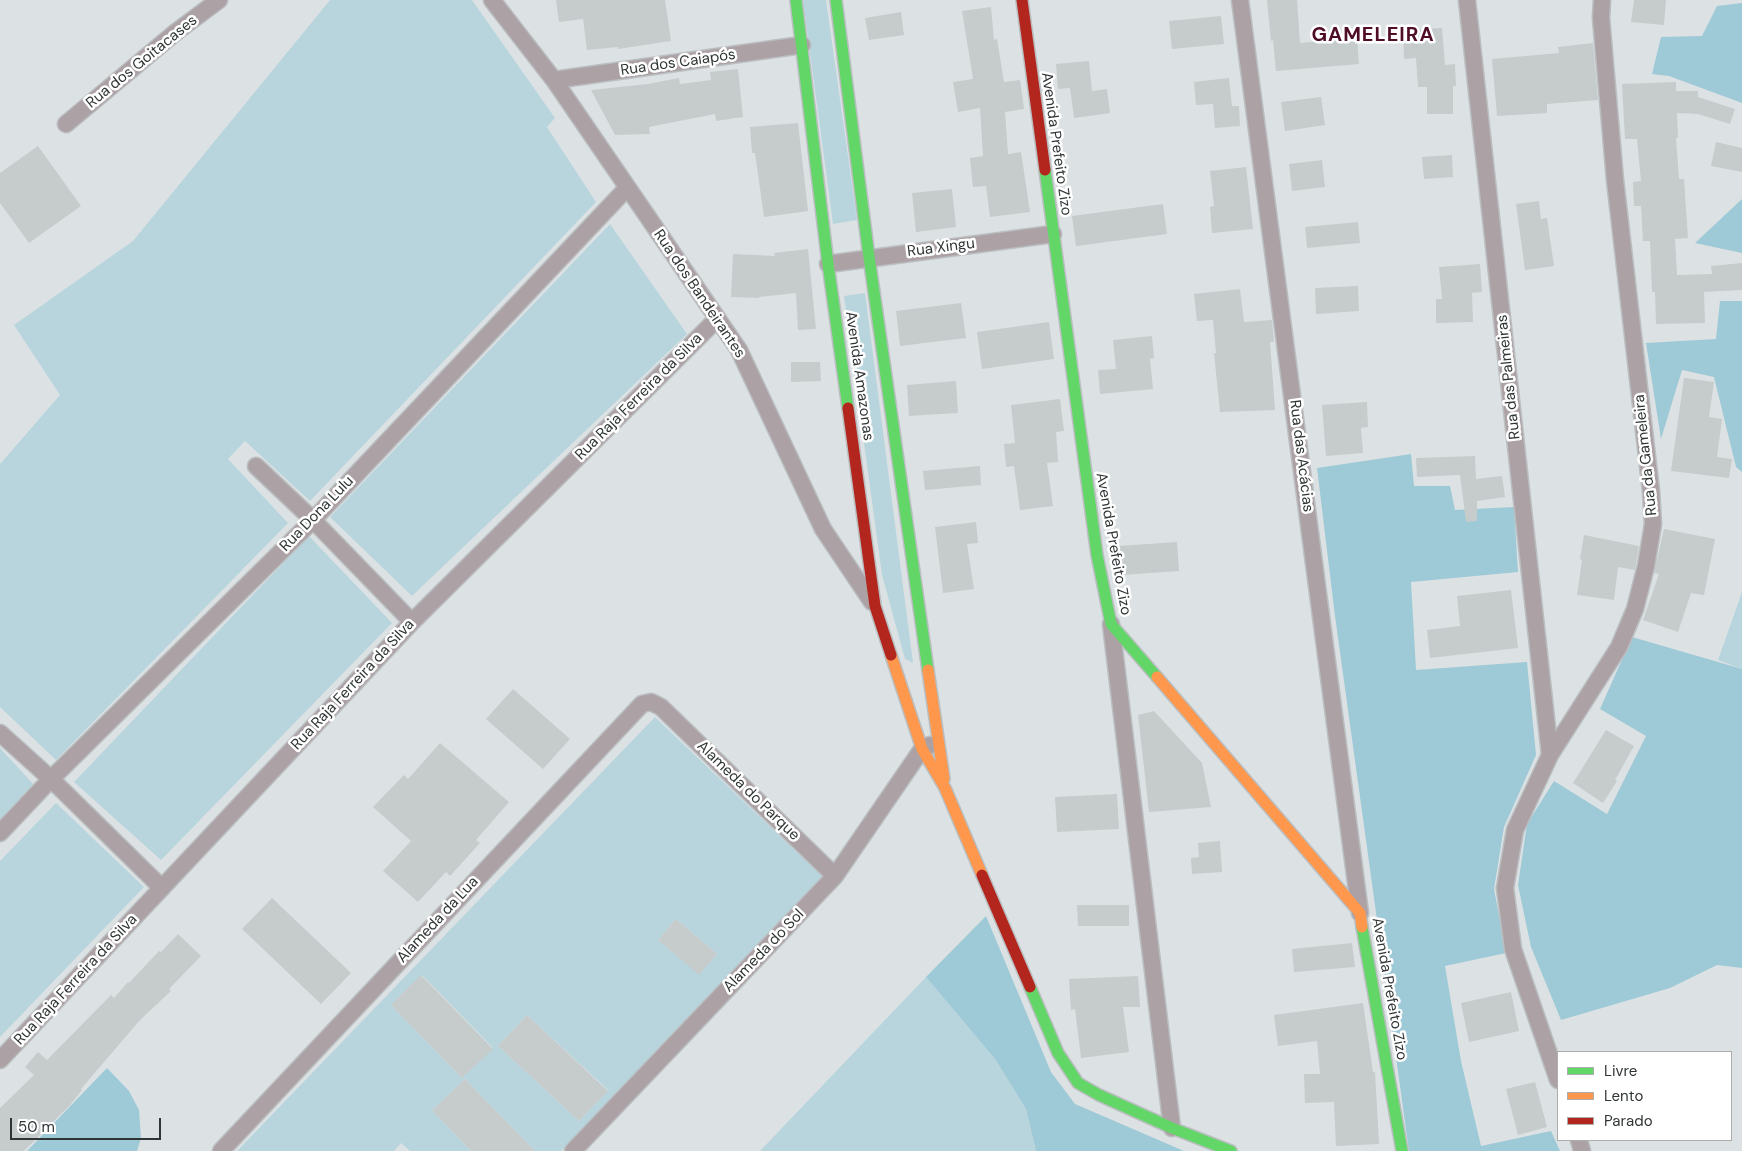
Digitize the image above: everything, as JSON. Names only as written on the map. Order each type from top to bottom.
[{"type":"main road","name":"Avenida Amazonas","points":[[796,0],[828,264],[875,606],[922,749],[945,788]]},
{"type":"main road","name":"Avenida Amazonas","points":[[836,0],[869,257],[945,788]]},
{"type":"main road","name":"Avenida Prefeito Zizo","points":[[1022,0],[1097,554],[1111,624],[1360,913],[1402,1151]]},
{"type":"main road","points":[[945,788],[1058,1053],[1078,1083],[1099,1096],[1231,1151]]},
{"type":"street","name":"Rua dos Goitacases","points":[[66,124],[176,32],[219,0]]},
{"type":"street","name":"Rua dos Bandeirantes","points":[[492,0],[554,80],[739,350],[823,529],[875,606]]},
{"type":"street","name":"Rua das Acácias","points":[[1240,0],[1360,913]]},
{"type":"street","name":"Rua das Palmeiras","points":[[1468,0],[1550,755]]},
{"type":"street","name":"Rua da Gameleira","points":[[1557,1077],[1513,949],[1505,888],[1515,830],[1550,755],[1619,647],[1635,609],[1646,566],[1652,524],[1652,490],[1615,180],[1601,18],[1602,0]]},
{"type":"street","name":"Rua dos Caiapós","points":[[554,80],[802,46]]},
{"type":"street","name":"Rua Dona Lulu","points":[[0,833],[51,779],[313,520],[627,188]]},
{"type":"street","name":"Rua Xingu","points":[[828,264],[869,257],[1053,234]]},
{"type":"street","name":"Rua Raja Ferreira da Silva","points":[[0,1060],[412,622],[718,319]]},
{"type":"street","points":[[256,466],[313,520],[412,622]]},
{"type":"street","points":[[1111,624],[1172,1128]]},
{"type":"street","name":"Alameda da Lua","points":[[221,1151],[635,710],[642,704],[651,702],[661,706]]},
{"type":"street","name":"Alameda do Parque","points":[[661,706],[835,876]]},
{"type":"street","points":[[0,733],[51,779],[162,888]]},
{"type":"street","points":[[922,749],[939,741]]},
{"type":"street","name":"Alameda do Sol","points":[[574,1151],[835,876],[922,749]]},
{"type":"shaded area","points":[[330,0],[472,0],[555,118],[547,127],[596,202],[310,501],[245,441],[228,459],[288,523],[56,760],[0,707],[0,464],[60,395],[14,325],[133,241]]},
{"type":"shaded area","points":[[803,0],[826,0],[857,220],[833,224]]},
{"type":"shaded area","points":[[1742,3],[1742,103],[1669,76],[1652,74],[1661,37],[1702,36],[1717,6]]},
{"type":"shaded area","points":[[1742,199],[1742,253],[1695,243]]},
{"type":"shaded area","points":[[610,224],[687,334],[412,596],[330,517]]},
{"type":"shaded area","points":[[865,293],[913,663],[905,659],[882,575],[844,296]]},
{"type":"shaded area","points":[[1720,301],[1742,301],[1742,472],[1736,467],[1714,377],[1682,370],[1661,439],[1646,343],[1716,339]]},
{"type":"shaded area","points":[[1411,454],[1414,486],[1450,486],[1455,510],[1514,507],[1518,572],[1411,582],[1416,670],[1527,662],[1536,755],[1504,827],[1494,889],[1506,953],[1445,966],[1461,1061],[1481,1146],[1551,1131],[1560,1151],[1409,1151],[1335,616],[1317,468]]},
{"type":"shaded area","points":[[309,536],[392,623],[161,860],[74,782]]},
{"type":"shaded area","points":[[1742,592],[1742,669],[1718,660]]},
{"type":"shaded area","points":[[1632,637],[1742,669],[1742,968],[1717,965],[1670,988],[1561,1020],[1531,947],[1518,885],[1527,824],[1554,781],[1607,814],[1646,736],[1600,709]]},
{"type":"shaded area","points":[[655,717],[824,878],[561,1151],[535,1151],[465,1079],[432,1110],[471,1151],[410,1151],[401,1143],[394,1151],[237,1151]],"holes":[[[676,919],[717,954],[699,974],[658,940]],[[422,975],[493,1048],[462,1078],[391,1005]],[[527,1015],[608,1090],[579,1121],[498,1046]]]},
{"type":"shaded area","points":[[0,748],[36,787],[0,824]]},
{"type":"shaded area","points":[[56,803],[144,887],[0,1037],[0,861]]},
{"type":"shaded area","points":[[986,916],[1051,1072],[1075,1104],[1184,1151],[1036,1151],[1026,1109],[995,1059],[926,977]]},
{"type":"shaded area","points":[[926,977],[995,1059],[1026,1109],[1036,1151],[760,1151]]},
{"type":"shaded area","points":[[107,1068],[129,1091],[139,1110],[141,1138],[137,1151],[27,1151]]},
{"type":"building","points":[[556,0],[665,0],[671,41],[618,49],[618,47],[587,50],[583,19],[559,22]]},
{"type":"building","points":[[1267,0],[1297,0],[1300,43],[1357,38],[1359,64],[1276,71]]},
{"type":"building","points":[[1634,0],[1666,0],[1664,25],[1631,22]]},
{"type":"building","points":[[991,7],[994,40],[997,39],[1004,82],[1020,80],[1024,109],[1005,112],[1008,154],[1021,152],[1030,212],[990,217],[986,186],[973,187],[970,158],[983,156],[980,108],[958,112],[953,82],[973,79],[962,11]]},
{"type":"building","points":[[901,12],[904,35],[869,40],[865,18]]},
{"type":"building","points":[[1221,16],[1224,44],[1172,49],[1169,21]]},
{"type":"building","points":[[1442,28],[1445,65],[1455,64],[1456,86],[1453,86],[1453,114],[1427,114],[1427,87],[1418,87],[1416,58],[1404,59],[1403,30]]},
{"type":"building","points":[[1593,43],[1598,100],[1547,104],[1547,113],[1497,116],[1492,59],[1559,53],[1558,47]]},
{"type":"building","points":[[1089,61],[1092,91],[1107,89],[1110,113],[1074,118],[1070,88],[1058,89],[1056,64]]},
{"type":"building","points":[[738,69],[743,117],[716,121],[715,114],[649,127],[650,134],[615,135],[591,90],[648,84],[679,78],[680,84],[711,80],[710,72]]},
{"type":"building","points":[[1229,78],[1232,106],[1239,106],[1240,126],[1215,128],[1213,104],[1196,105],[1194,82]]},
{"type":"building","points":[[1676,82],[1676,91],[1698,91],[1698,97],[1735,109],[1730,124],[1698,114],[1677,113],[1678,138],[1676,138],[1679,179],[1684,179],[1688,238],[1675,239],[1677,275],[1712,274],[1711,266],[1742,263],[1742,290],[1704,292],[1705,323],[1656,324],[1655,292],[1652,292],[1650,241],[1643,241],[1641,206],[1634,206],[1633,182],[1641,181],[1637,139],[1625,139],[1622,84]]},
{"type":"building","points":[[1321,97],[1325,125],[1285,131],[1281,102]]},
{"type":"building","points":[[798,123],[808,211],[764,217],[755,153],[752,153],[750,127]]},
{"type":"building","points":[[1716,142],[1742,148],[1742,172],[1711,166]]},
{"type":"building","points":[[38,146],[81,206],[29,243],[0,203],[0,173]]},
{"type":"building","points":[[1452,155],[1453,177],[1424,179],[1422,157]]},
{"type":"building","points":[[1322,160],[1325,187],[1292,191],[1289,164]]},
{"type":"building","points":[[1246,167],[1253,229],[1212,233],[1210,207],[1214,206],[1210,171]]},
{"type":"building","points":[[952,189],[956,227],[916,232],[912,193]]},
{"type":"building","points":[[1539,201],[1541,219],[1547,218],[1554,266],[1525,270],[1516,204]]},
{"type":"building","points":[[1163,204],[1167,234],[1076,246],[1072,216]]},
{"type":"building","points":[[1358,222],[1360,243],[1307,248],[1305,227]]},
{"type":"building","points":[[808,249],[816,329],[798,330],[796,293],[759,298],[731,297],[733,254],[775,256],[774,253]]},
{"type":"building","points":[[1480,264],[1482,292],[1472,293],[1473,322],[1436,323],[1436,299],[1442,299],[1439,267]]},
{"type":"building","points":[[1358,286],[1359,311],[1316,314],[1315,288]]},
{"type":"building","points":[[1240,289],[1244,322],[1272,320],[1274,342],[1270,342],[1275,410],[1220,412],[1214,353],[1216,353],[1213,320],[1197,321],[1194,294]]},
{"type":"building","points":[[961,303],[966,338],[900,346],[896,311]]},
{"type":"building","points":[[1049,322],[1054,359],[982,369],[977,332]]},
{"type":"building","points":[[1152,336],[1154,358],[1150,359],[1153,389],[1100,394],[1098,370],[1116,369],[1113,340]]},
{"type":"building","points":[[791,362],[820,362],[821,381],[791,382]]},
{"type":"building","points":[[1684,378],[1714,382],[1709,417],[1722,419],[1717,457],[1732,459],[1729,478],[1671,471]]},
{"type":"building","points":[[956,381],[958,413],[909,416],[907,385]]},
{"type":"building","points":[[1060,399],[1064,431],[1056,432],[1058,462],[1047,463],[1053,506],[1020,510],[1014,466],[1006,467],[1004,444],[1015,443],[1011,405]]},
{"type":"building","points":[[1367,402],[1368,427],[1361,428],[1363,453],[1326,456],[1322,405]]},
{"type":"building","points":[[1475,456],[1476,479],[1502,476],[1505,497],[1477,501],[1477,521],[1466,522],[1460,475],[1417,477],[1416,458]]},
{"type":"building","points":[[980,466],[981,485],[925,490],[923,471]]},
{"type":"building","points":[[976,522],[978,543],[967,544],[974,589],[943,593],[935,527]]},
{"type":"building","points":[[1664,529],[1715,539],[1704,595],[1691,593],[1678,632],[1643,620],[1659,574],[1654,573]]},
{"type":"building","points":[[1584,535],[1639,546],[1635,570],[1618,567],[1614,600],[1577,595]]},
{"type":"building","points":[[1177,542],[1179,571],[1121,575],[1118,546]]},
{"type":"building","points":[[1511,590],[1518,648],[1430,658],[1427,630],[1460,626],[1457,596]]},
{"type":"building","points":[[513,689],[570,739],[543,769],[486,719]]},
{"type":"building","points":[[1154,711],[1202,763],[1211,807],[1149,812],[1138,715]]},
{"type":"building","points":[[1606,730],[1634,746],[1615,780],[1617,781],[1603,803],[1573,783]]},
{"type":"building","points":[[440,743],[509,802],[476,840],[480,843],[450,876],[446,872],[418,902],[383,871],[411,841],[373,807],[404,775],[408,779]]},
{"type":"building","points":[[1117,794],[1119,829],[1057,832],[1055,797]]},
{"type":"building","points":[[1220,841],[1222,872],[1192,874],[1191,858],[1199,857],[1198,843]]},
{"type":"building","points":[[272,898],[351,973],[321,1004],[242,929]]},
{"type":"building","points":[[1077,905],[1129,905],[1129,926],[1078,926]]},
{"type":"building","points":[[676,919],[717,954],[699,975],[658,940]]},
{"type":"building","points":[[178,934],[201,956],[169,989],[171,991],[140,1020],[81,1089],[70,1105],[24,1151],[0,1151],[0,1108],[34,1075],[25,1067],[38,1052],[47,1060],[111,995],[114,998]]},
{"type":"building","points":[[1352,943],[1355,967],[1294,972],[1292,949]]},
{"type":"building","points":[[421,975],[493,1049],[462,1078],[391,1005]]},
{"type":"building","points":[[1138,976],[1140,1007],[1123,1007],[1129,1052],[1081,1058],[1075,1009],[1071,1010],[1069,979]]},
{"type":"building","points":[[1511,992],[1519,1031],[1469,1042],[1461,1003]]},
{"type":"building","points":[[1363,1003],[1373,1072],[1375,1072],[1379,1144],[1336,1146],[1334,1102],[1305,1103],[1304,1074],[1320,1074],[1317,1041],[1278,1046],[1274,1015]]},
{"type":"building","points":[[527,1015],[608,1091],[579,1121],[498,1046]]},
{"type":"building","points":[[465,1079],[535,1151],[471,1151],[432,1110]]},
{"type":"building","points":[[1535,1082],[1547,1127],[1518,1135],[1506,1089]]},
{"type":"traffic: fast","points":[[796,0],[828,264],[848,408]]},
{"type":"traffic: fast","points":[[836,0],[869,257],[928,670]]},
{"type":"traffic: fast","points":[[1045,170],[1097,555],[1111,624],[1157,677]]},
{"type":"traffic: fast","points":[[1362,927],[1402,1151]]},
{"type":"traffic: fast","points":[[1030,987],[1058,1053],[1078,1083],[1099,1095],[1172,1128],[1231,1151]]},
{"type":"traffic: slow","points":[[891,655],[922,749],[945,788],[982,875]]},
{"type":"traffic: slow","points":[[928,670],[944,779]]},
{"type":"traffic: slow","points":[[1157,677],[1360,913],[1362,927]]},
{"type":"traffic: jam","points":[[1022,0],[1045,170]]},
{"type":"traffic: jam","points":[[848,408],[875,606],[891,655]]},
{"type":"traffic: jam","points":[[982,875],[1030,987]]},
{"type":"district","name":"GAMELEIRA","points":[[1373,36]]}]
